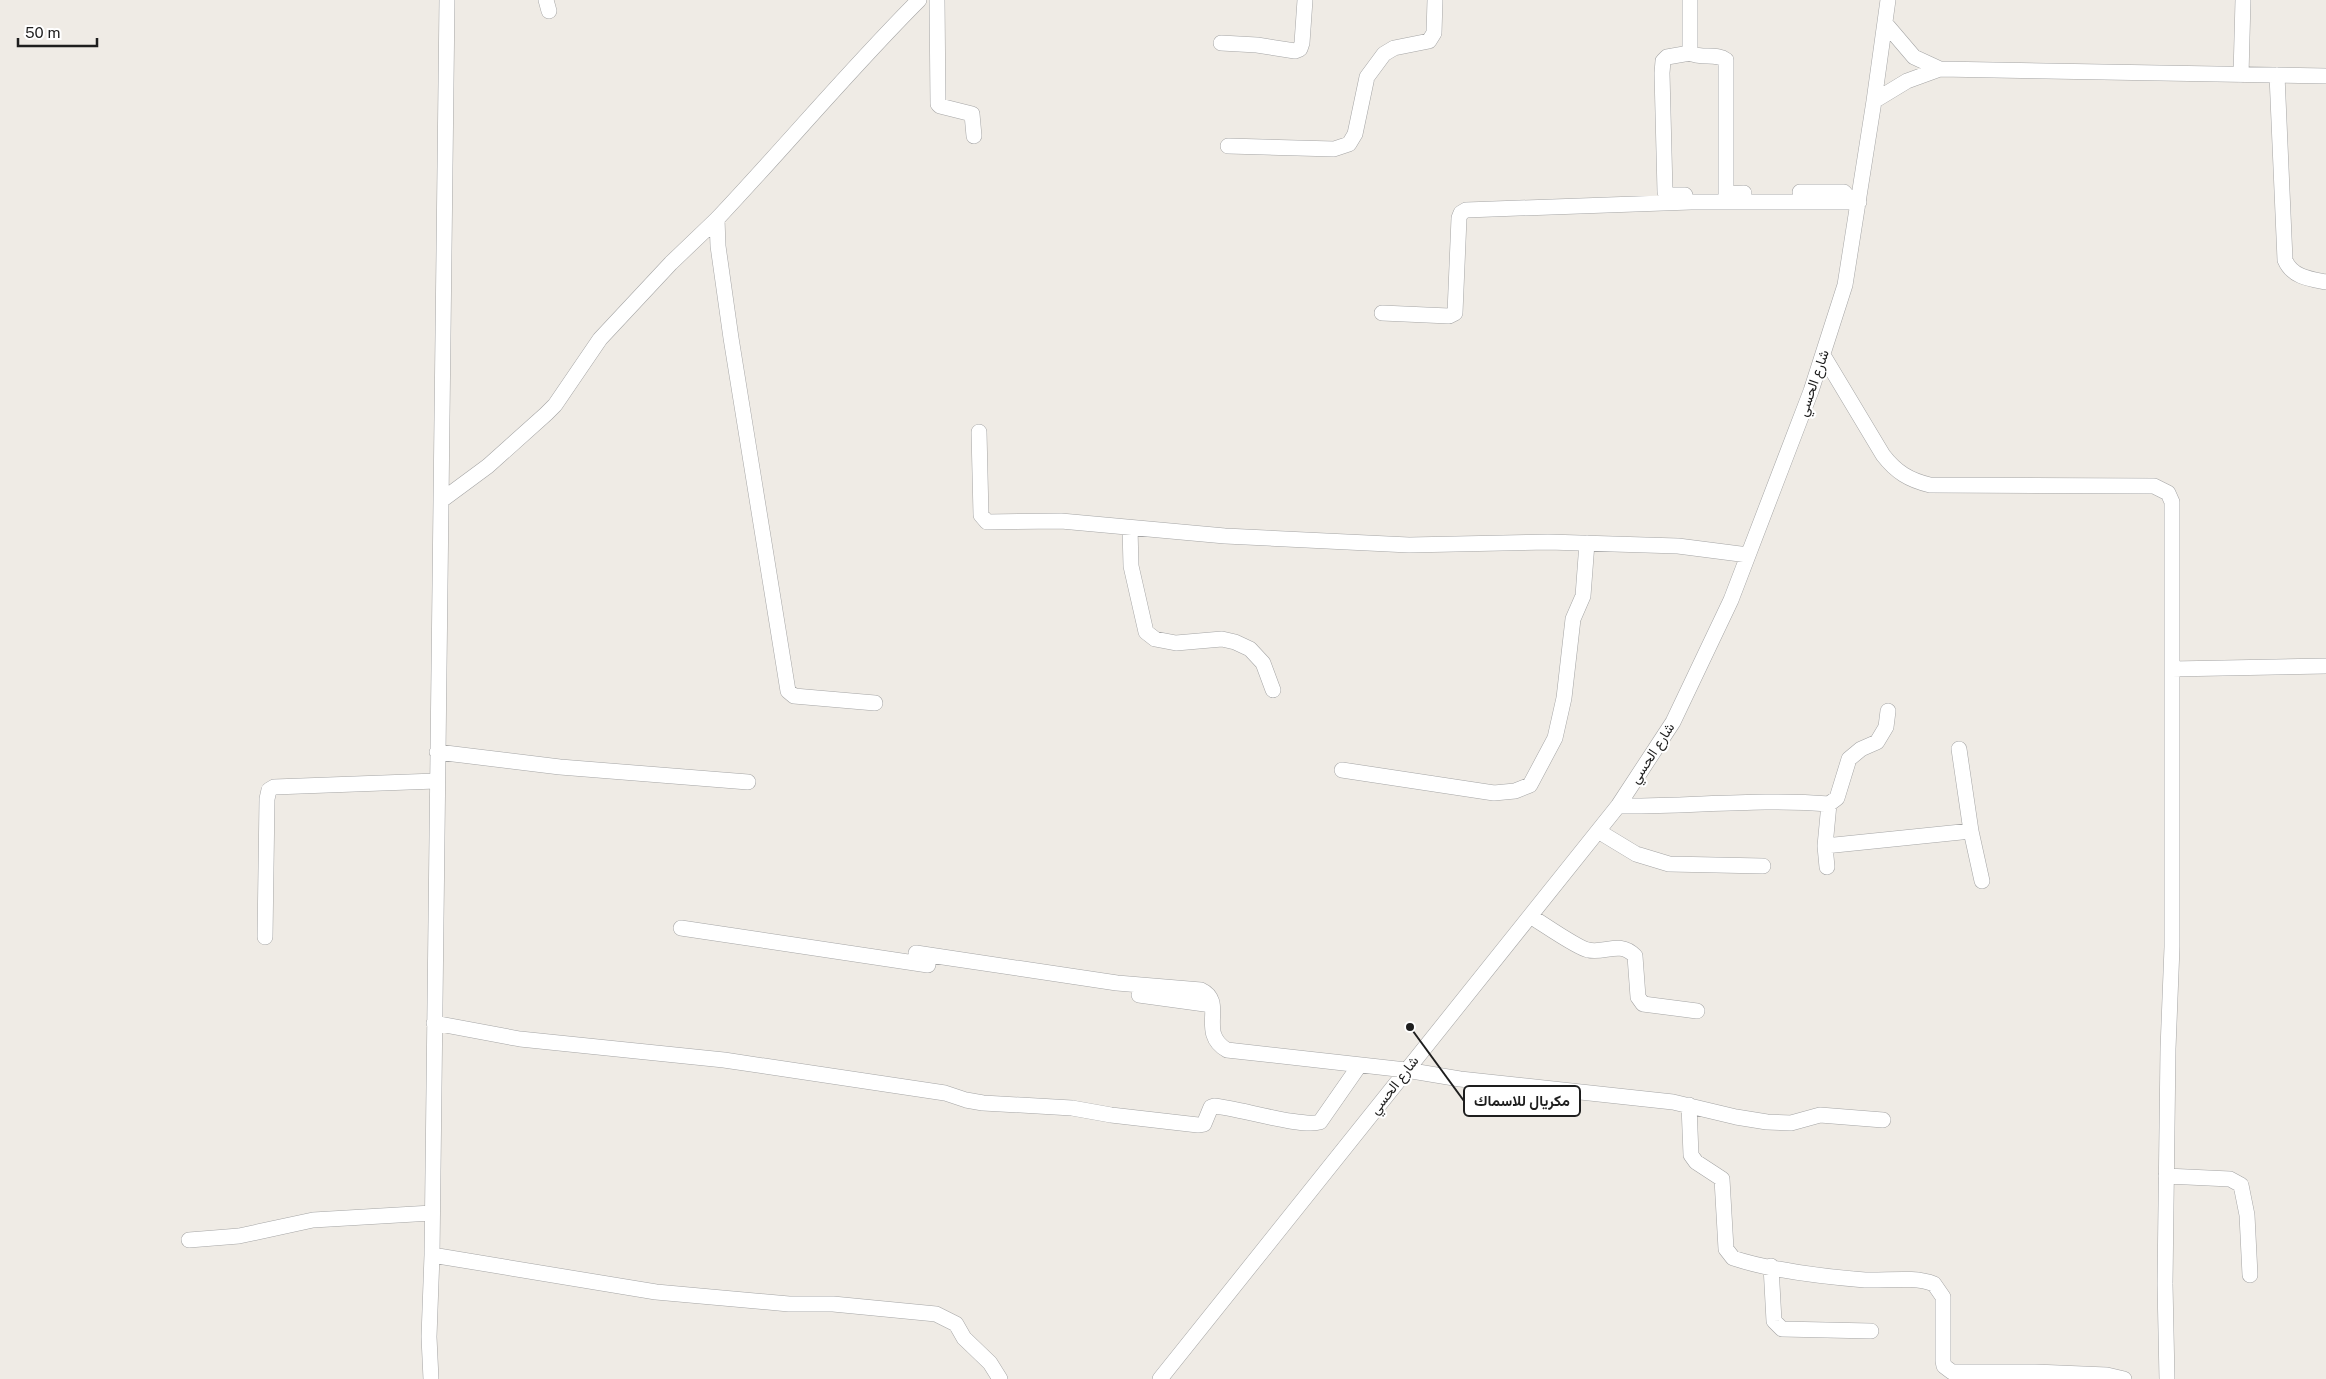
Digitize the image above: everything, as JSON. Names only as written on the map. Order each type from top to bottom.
[{"type":"street","points":[[431,1379],[429,1337],[432,1255],[436,780],[442,500],[447,0]]},
{"type":"street","points":[[442,500],[488,466],[546,414],[600,338],[671,263],[717,220],[822,106],[866,54],[919,0]]},
{"type":"street","points":[[937,0],[938,104],[972,114],[974,136]]},
{"type":"street","points":[[1221,43],[1258,45],[1295,51],[1300,49],[1305,0]]},
{"type":"street","points":[[1228,146],[1334,149],[1349,144],[1355,134],[1366,77],[1384,54],[1394,48],[1429,41],[1434,33],[1435,0]]},
{"type":"street","points":[[1690,0],[1690,54]]},
{"type":"street","name":"شارع الحسي","points":[[1166,1375],[1406,1070],[1618,806],[1673,722],[1731,600],[1823,355],[1845,285],[1855,201],[1874,101],[1888,0]]},
{"type":"street","points":[[2242,75],[2243,0]]},
{"type":"street","points":[[1885,23],[1914,57],[1940,69]]},
{"type":"street","points":[[1726,194],[1726,60],[1722,57],[1690,54],[1668,57],[1663,61],[1662,73],[1665,192],[1670,195],[1691,199],[1726,194],[1829,190],[1844,192],[1855,201]]},
{"type":"street","points":[[1874,101],[1907,80],[1940,69],[2326,76]]},
{"type":"street","points":[[2277,76],[2285,260],[2288,266],[2304,278],[2326,282]]},
{"type":"street","points":[[1382,313],[1449,316],[1455,312],[1459,218],[1461,213],[1466,210],[1691,199],[1855,201]]},
{"type":"street","points":[[717,220],[718,246],[731,338],[788,691],[794,696],[874,703]]},
{"type":"street","points":[[1823,355],[1883,455],[1892,466],[1916,482],[1930,485],[2149,486],[2159,488],[2168,493],[2172,508],[2172,947],[2166,1176],[2165,1293],[2167,1379]]},
{"type":"street","points":[[979,432],[981,515],[987,522],[1062,521],[1225,536],[1409,545],[1587,543],[1678,546],[1748,555]]},
{"type":"street","points":[[1130,528],[1131,566],[1146,632],[1155,639],[1176,642],[1222,639],[1235,642],[1250,649],[1263,663],[1273,690]]},
{"type":"street","points":[[1342,770],[1494,793],[1515,791],[1530,785],[1555,738],[1573,619],[1583,596],[1587,543]]},
{"type":"street","points":[[2172,669],[2326,666]]},
{"type":"street","points":[[1618,806],[1789,801],[1829,804],[1837,798],[1849,759],[1861,749],[1878,742],[1886,727],[1888,711]]},
{"type":"street","points":[[1959,749],[1971,831],[1982,881]]},
{"type":"street","points":[[437,752],[560,767],[748,782]]},
{"type":"street","points":[[265,937],[267,799],[269,790],[274,787],[436,780]]},
{"type":"street","points":[[1827,867],[1826,846],[1829,804]]},
{"type":"street","points":[[1598,831],[1636,854],[1669,864],[1763,866]]},
{"type":"street","points":[[1826,846],[1971,831]]},
{"type":"street","points":[[1530,916],[1587,950],[1610,947],[1631,951],[1636,956],[1638,997],[1643,1004],[1697,1010]]},
{"type":"street","points":[[681,928],[1212,1005]]},
{"type":"street","points":[[916,954],[1117,982],[1201,990],[1209,994],[1212,1005],[1213,1038],[1227,1050],[1689,1105],[1736,1117],[1767,1122],[1791,1123],[1820,1115],[1884,1120]]},
{"type":"street","points":[[434,1023],[520,1039],[732,1061],[945,1093],[983,1103],[1072,1108],[1112,1116],[1198,1125],[1204,1124],[1211,1107],[1214,1106],[1298,1122],[1314,1124],[1320,1122],[1360,1066]]},
{"type":"street","points":[[1689,1105],[1692,1155],[1700,1164],[1720,1176],[1723,1182],[1725,1244],[1727,1252],[1737,1259],[1841,1278],[1934,1284],[1943,1297],[1944,1366],[1952,1372],[2035,1372],[2107,1375],[2124,1379]]},
{"type":"street","points":[[2166,1176],[2230,1180],[2241,1185],[2247,1215],[2250,1275]]},
{"type":"street","points":[[189,1240],[239,1236],[312,1220],[432,1213]]},
{"type":"street","points":[[432,1255],[656,1292],[789,1304],[833,1304],[936,1314],[956,1324],[969,1344],[990,1363],[1000,1379]]},
{"type":"street","points":[[1771,1266],[1774,1321],[1782,1329],[1871,1331]]},
{"type":"place","name":"مكريال للاسماك","points":[[1410,1027]]}]
